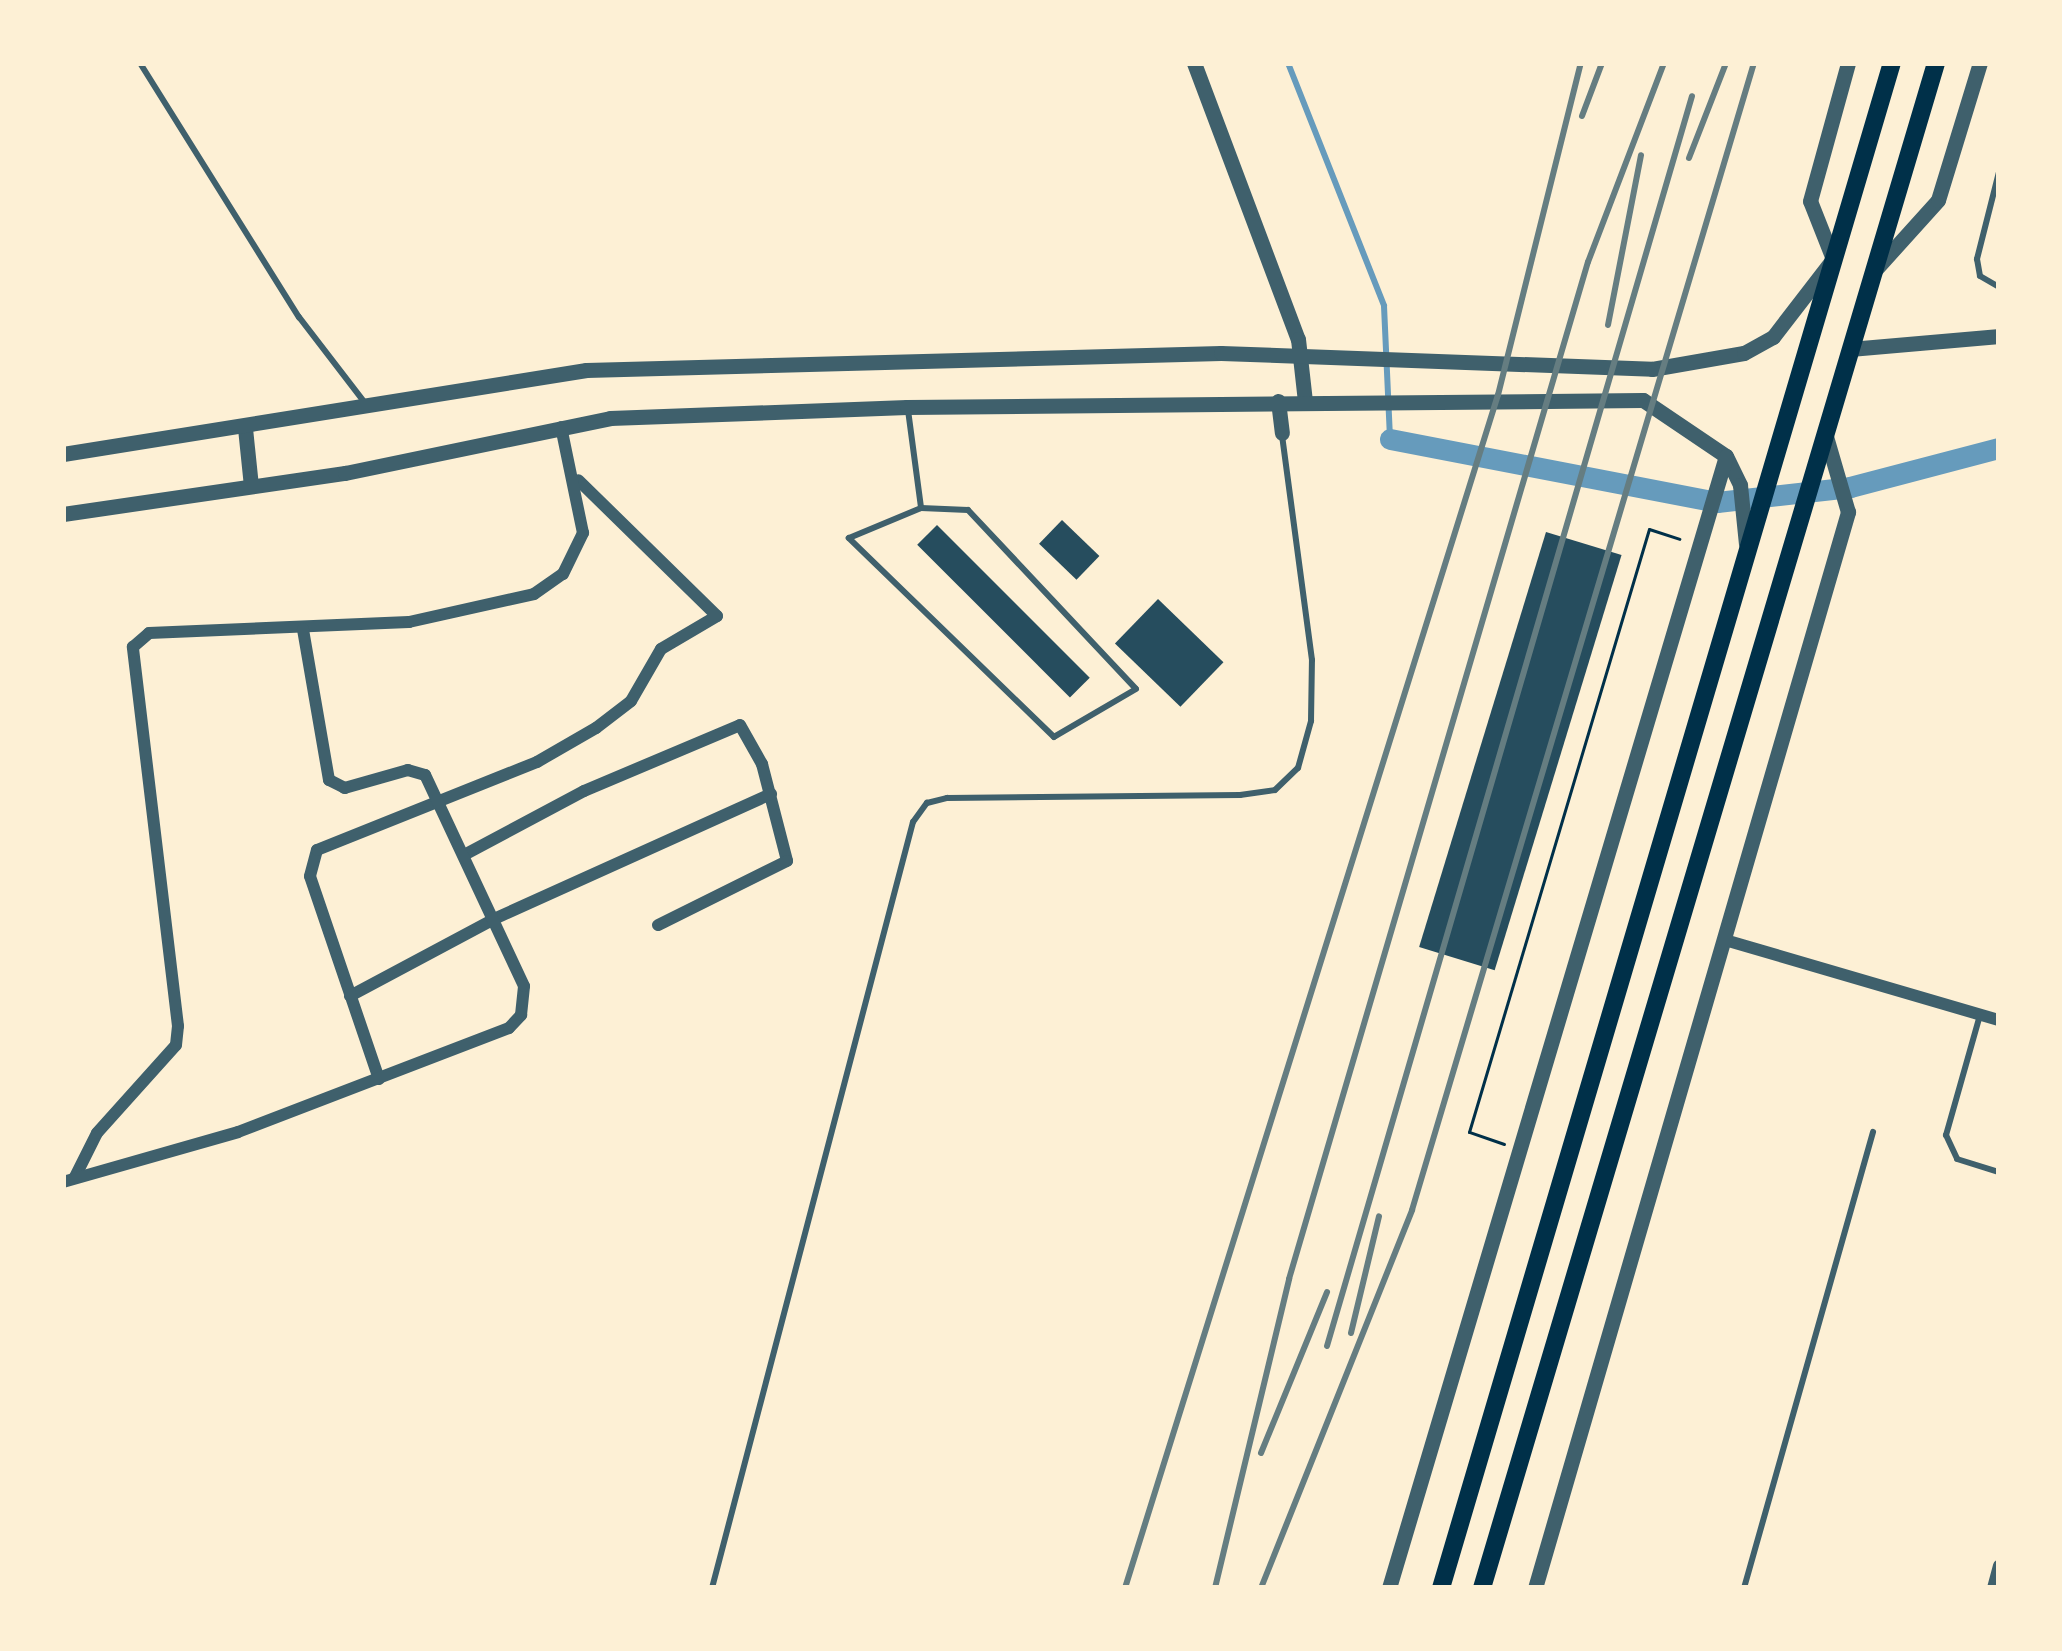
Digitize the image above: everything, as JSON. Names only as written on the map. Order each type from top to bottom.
[{"type":"main road","points":[[1442,1588],[1892,63]]},
{"type":"main road","points":[[1482,1588],[1936,63]]},
{"type":"main road","points":[[1545,1238],[1582,1248]]},
{"type":"street","points":[[1193,63],[1302,353],[1305,401]]},
{"type":"street","points":[[63,454],[586,370],[1302,353],[1652,369],[1744,353],[1773,338],[1833,259],[1810,201],[1848,63]]},
{"type":"street","points":[[1874,272],[1938,200],[1980,63]]},
{"type":"street","points":[[1850,349],[1999,336]]},
{"type":"street","points":[[63,514],[251,486],[610,418],[907,407],[1643,400],[1726,456],[1740,485],[1746,559]]},
{"type":"street","points":[[1279,401],[1282,433]]},
{"type":"street","points":[[69,1179],[97,1133],[164,1063],[178,1026],[133,647],[149,633],[410,622],[534,594],[576,555],[584,516],[560,427]]},
{"type":"street","points":[[245,428],[251,486]]},
{"type":"street","points":[[1535,1588],[1848,512],[1825,441]]},
{"type":"street","points":[[1389,1588],[1517,1148],[1704,547],[1726,456]]},
{"type":"street","points":[[379,1079],[310,861],[325,845],[439,802],[596,728],[632,701],[661,649],[717,616],[577,480]]},
{"type":"street","points":[[69,1179],[238,1132],[509,1028],[521,1015],[524,986],[439,802],[417,770],[345,788],[329,780],[303,629]]},
{"type":"street","points":[[464,855],[733,726],[751,734],[788,852],[780,870],[658,925]]},
{"type":"street","points":[[350,996],[494,919],[771,794]]},
{"type":"street","points":[[1725,940],[1999,1020]]},
{"type":"street","points":[[1993,1588],[1999,1566]]},
{"type":"lane","points":[[140,63],[299,317],[367,406]]},
{"type":"lane","points":[[1999,172],[1976,259],[1980,276],[1999,287]]},
{"type":"lane","points":[[907,407],[921,508]]},
{"type":"lane","points":[[712,1588],[913,822],[927,803],[947,798],[1054,802],[1274,790],[1298,767],[1311,721],[1312,659],[1282,433]]},
{"type":"lane","points":[[921,508],[968,510],[1136,689],[1054,736],[849,538],[921,508]]},
{"type":"lane","points":[[1981,1015],[1946,1136],[1957,1159],[1999,1172]]},
{"type":"lane","points":[[1744,1588],[1873,1132]]},
{"type":"path","points":[[1517,1148],[1468,1132],[1648,529],[1704,547]]},
{"type":"building","points":[[1062,520],[1099,556],[1076,580],[1039,544]]},
{"type":"building","points":[[937,525],[1090,678],[1070,698],[917,545]]},
{"type":"building","points":[[1546,532],[1622,555],[1495,970],[1419,947]]},
{"type":"building","points":[[1158,599],[1223,662],[1180,707],[1115,644]]},
{"type":"waterway","points":[[1288,63],[1384,306],[1390,439]]},
{"type":"waterway","points":[[1390,439],[1717,502],[1850,487],[1999,448]]},
{"type":"railway","points":[[1125,1588],[1498,395],[1581,63]]},
{"type":"railway","points":[[1582,116],[1602,63]]},
{"type":"railway","points":[[1215,1588],[1289,1279],[1588,262],[1664,63]]},
{"type":"railway","points":[[1689,158],[1726,63]]},
{"type":"railway","points":[[1261,1588],[1412,1210],[1754,63]]},
{"type":"railway","points":[[1327,1346],[1692,96]]},
{"type":"railway","points":[[1608,325],[1641,155]]},
{"type":"railway","points":[[1351,1333],[1379,1216]]},
{"type":"railway","points":[[1261,1453],[1327,1292]]}]
